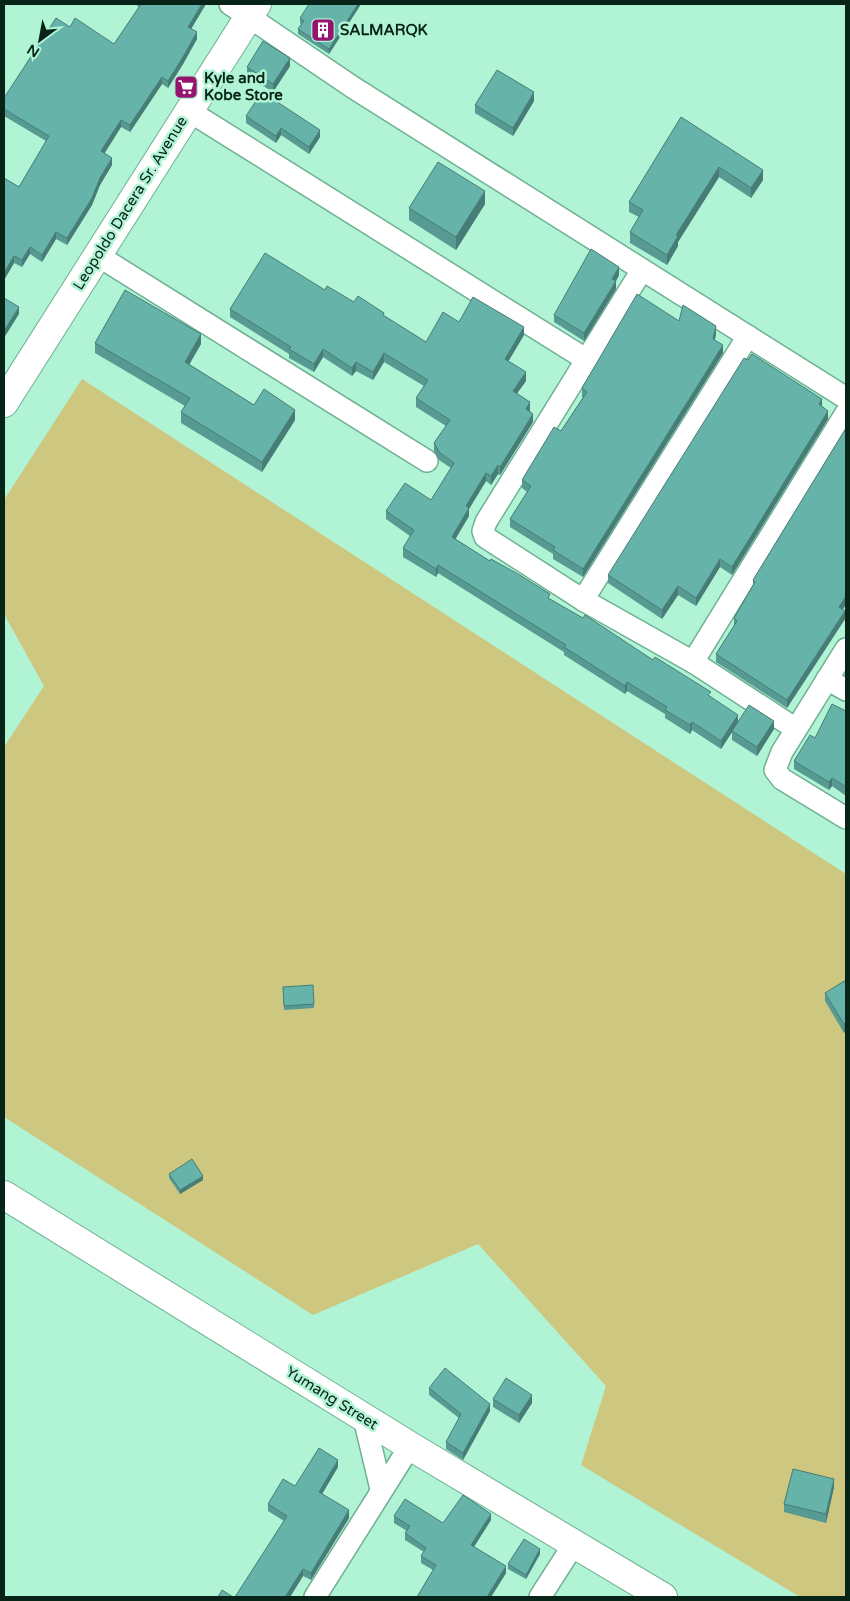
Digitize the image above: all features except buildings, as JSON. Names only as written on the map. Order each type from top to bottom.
[{"type":"main road","name":"Leopoldo Dacera Sr. Avenue","points":[[4,400],[189,111],[245,8]]},
{"type":"main road","name":"Yumang Street","points":[[4,1195],[364,1418],[663,1597]]},
{"type":"street","points":[[245,8],[354,88],[846,398]]},
{"type":"street","points":[[189,111],[587,360]]},
{"type":"street","points":[[97,255],[427,461]]},
{"type":"street","points":[[642,270],[483,531],[492,543],[583,600],[693,662],[796,729]]},
{"type":"street","points":[[583,600],[748,336]]},
{"type":"street","points":[[693,662],[846,413]]},
{"type":"street","points":[[846,649],[777,760],[775,770],[782,779],[846,818]]},
{"type":"street","points":[[827,679],[846,690]]},
{"type":"street","points":[[364,1418],[381,1489]]},
{"type":"street","points":[[315,1597],[381,1489],[410,1446]]},
{"type":"street","points":[[540,1597],[574,1544]]},
{"type":"shaded area","points":[[82,379],[846,874],[846,1597],[800,1597],[581,1465],[606,1386],[478,1244],[313,1315],[4,1117],[4,747],[44,686],[4,614],[4,500]]},
{"type":"place","name":"SALMARQK","points":[[323,30]]},
{"type":"place","name":"Kyle and Kobe Store","points":[[186,87]]}]
